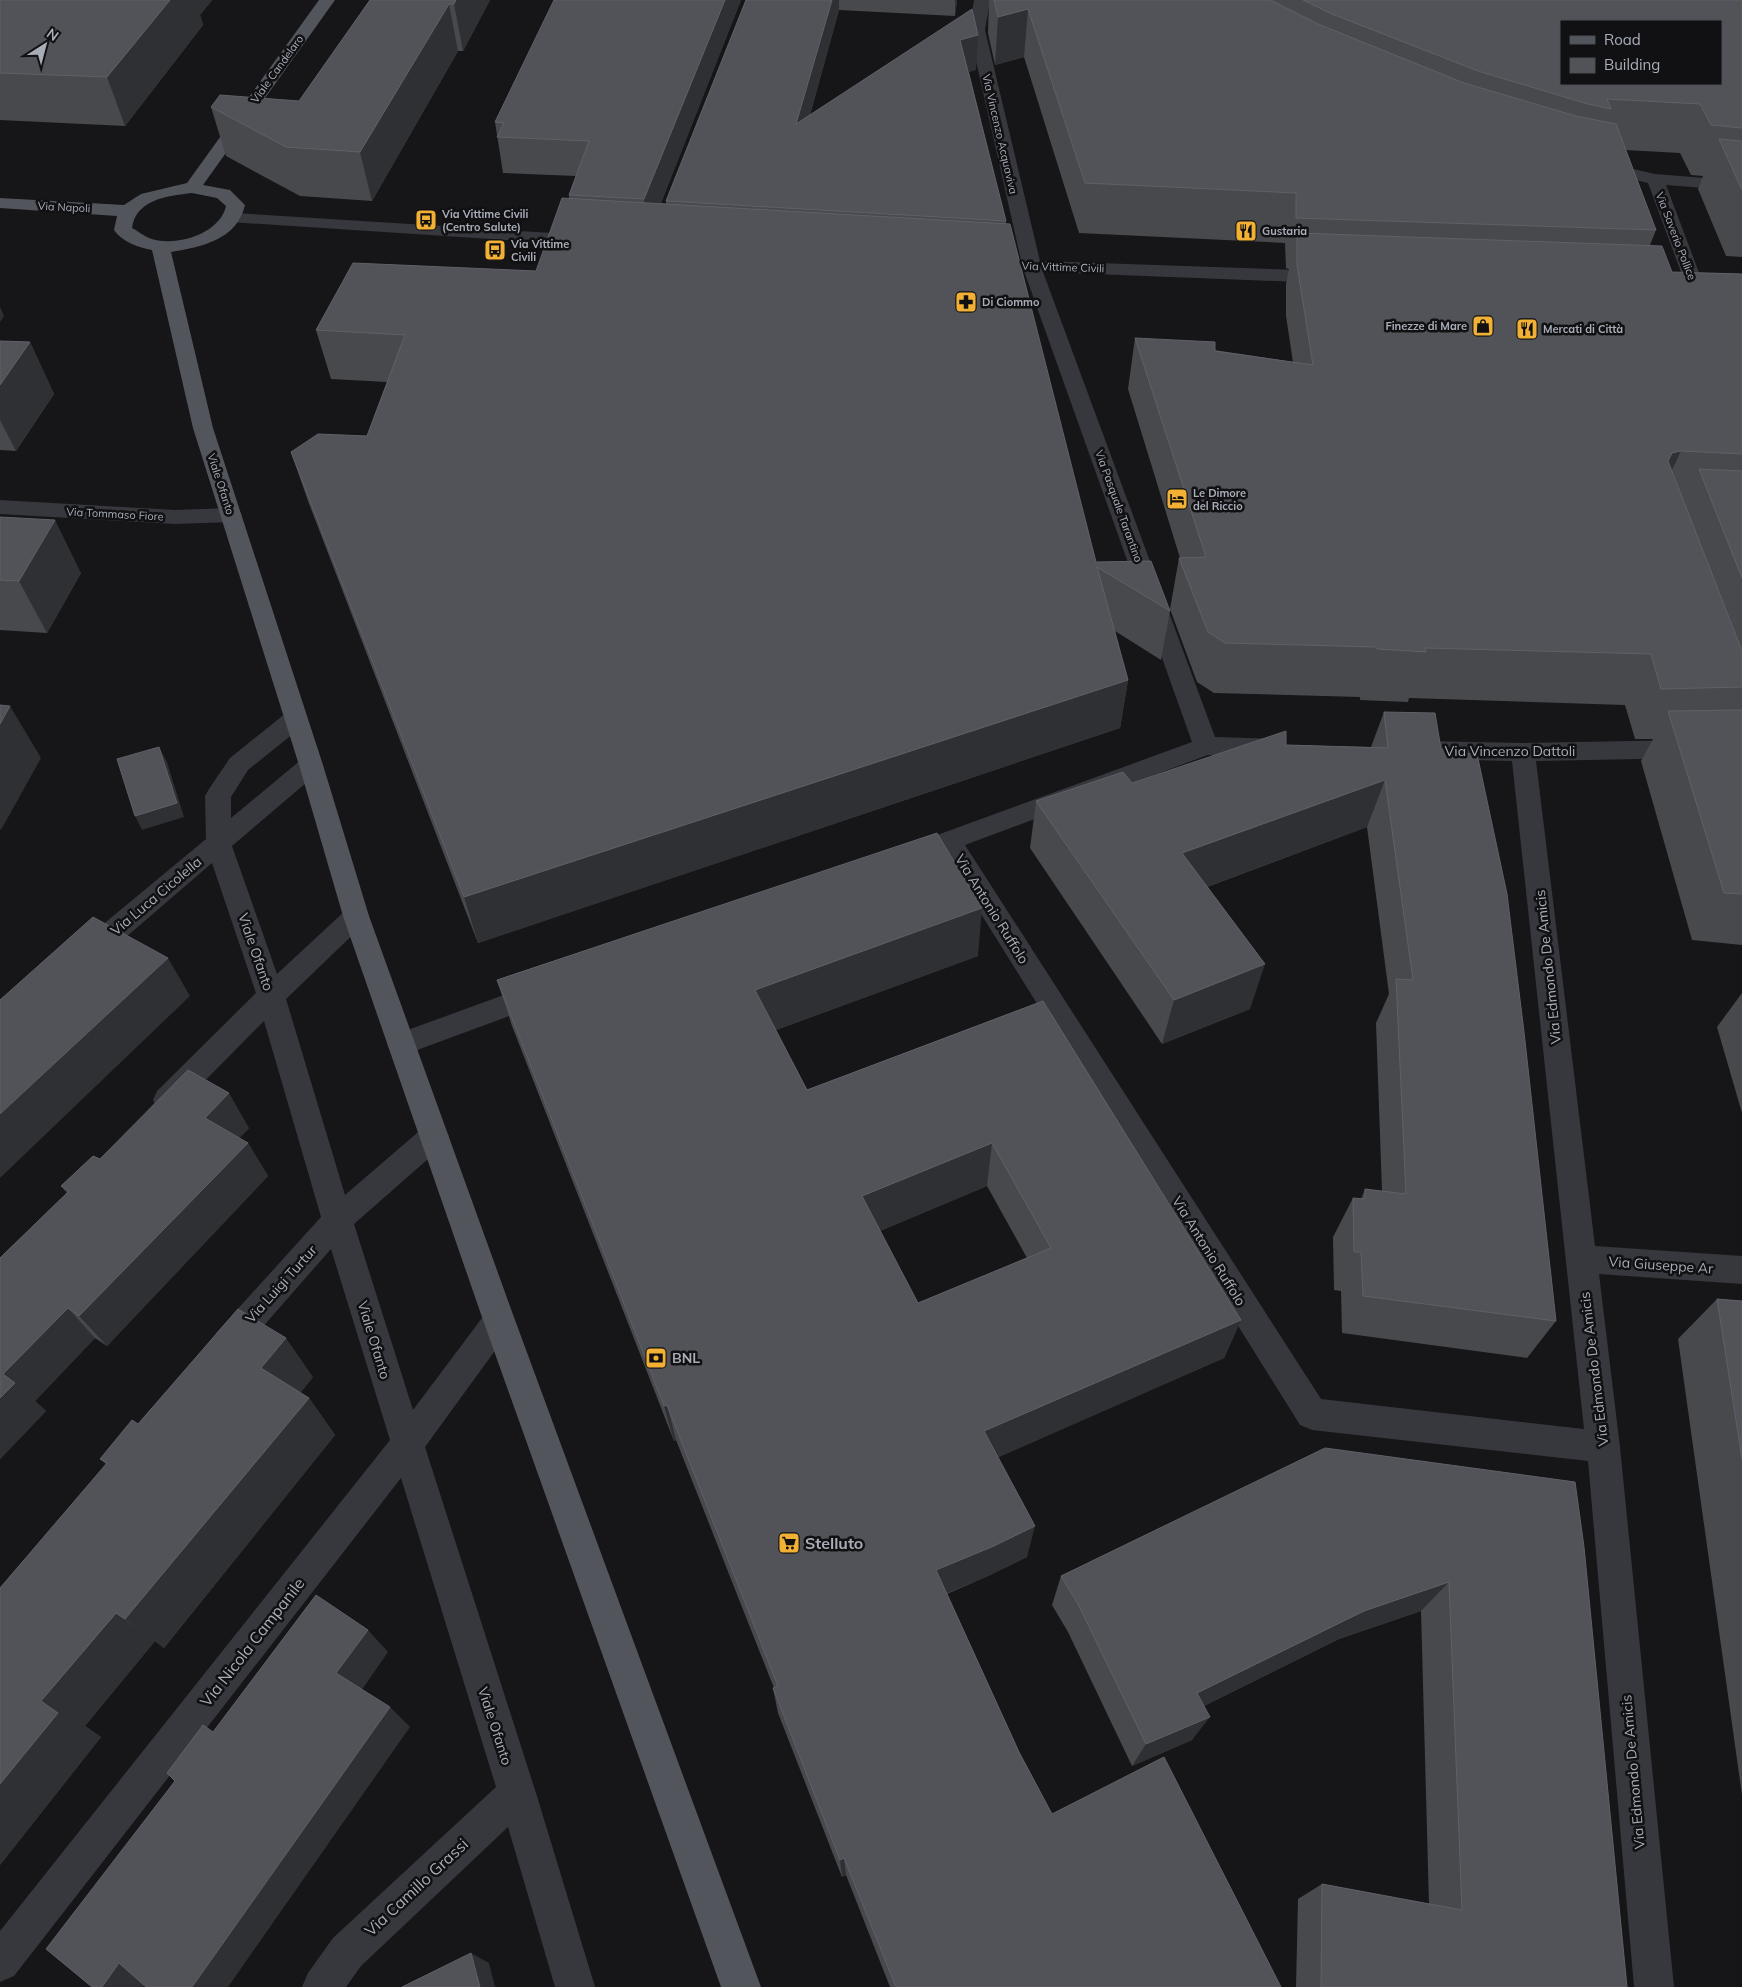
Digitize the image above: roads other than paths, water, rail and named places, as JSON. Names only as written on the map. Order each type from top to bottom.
[{"type":"main road","name":"Viale Candelaro","points":[[192,188],[327,0]]},
{"type":"main road","points":[[192,188],[210,189],[224,193],[233,200],[237,209],[235,218],[227,227],[213,236],[179,246],[160,246],[144,243],[131,238],[123,230],[123,220],[128,211],[139,201],[174,189],[192,188]]},
{"type":"main road","name":"Via Napoli","points":[[0,203],[128,211]]},
{"type":"main road","name":"Viale Ofanto","points":[[160,246],[203,428],[295,719],[312,765],[356,916],[499,1320],[741,1987]]},
{"type":"street","name":"Via Vincenzo Acquaviva","points":[[982,0],[977,30],[1032,267]]},
{"type":"street","name":"Via Saverio Pollice","points":[[1584,163],[1655,179],[1697,291]]},
{"type":"street","points":[[1655,179],[1742,186]]},
{"type":"street","points":[[235,218],[598,241]]},
{"type":"street","name":"Via Vittime Civili","points":[[962,262],[1032,267],[1348,278]]},
{"type":"street","name":"Via Pasquale Tarantino","points":[[1032,267],[1206,746]]},
{"type":"street","name":"Via Tommaso Fiore","points":[[0,507],[175,517],[230,515]]},
{"type":"street","name":"Viale Ofanto","points":[[295,719],[239,764],[218,796],[219,844],[271,996],[406,1446],[517,1793],[575,1987]]},
{"type":"street","points":[[884,865],[1206,746],[1296,748]]},
{"type":"street","name":"Via Vincenzo Dattoli","points":[[1404,750],[1523,752],[1742,748]]},
{"type":"street","name":"Via Edmondo De Amicis","points":[[1523,752],[1603,1447],[1654,1987]]},
{"type":"street","name":"Via Luca Cicolella","points":[[68,970],[312,765]]},
{"type":"street","name":"Via Antonio Ruffolo","points":[[949,841],[1312,1414],[1603,1447]]},
{"type":"street","points":[[146,1120],[271,996],[356,916]]},
{"type":"street","points":[[401,1044],[559,985]]},
{"type":"street","name":"Via Luigi Turtur","points":[[211,1362],[337,1220],[434,1136]]},
{"type":"street","name":"Via Giuseppe Ar","points":[[1581,1259],[1742,1270]]},
{"type":"street","name":"Via Nicola Campanile","points":[[0,1962],[406,1446],[499,1320]]},
{"type":"street","name":"Via Camillo Grassi","points":[[322,1987],[347,1952],[517,1793]]},
{"type":"place","name":"Via Vittime Civili (Centro Salute)","points":[[426,220]]},
{"type":"place","name":"Gustaria","points":[[1246,231]]},
{"type":"place","name":"Via Vittime Civili","points":[[495,250]]},
{"type":"place","name":"Di Ciommo","points":[[966,302]]},
{"type":"place","name":"Finezze di Mare","points":[[1483,326]]},
{"type":"place","name":"Mercati di Città","points":[[1527,329]]},
{"type":"place","name":"Le Dimore del Riccio","points":[[1177,499]]},
{"type":"place","name":"BNL","points":[[656,1358]]},
{"type":"place","name":"Stelluto","points":[[789,1543]]}]
